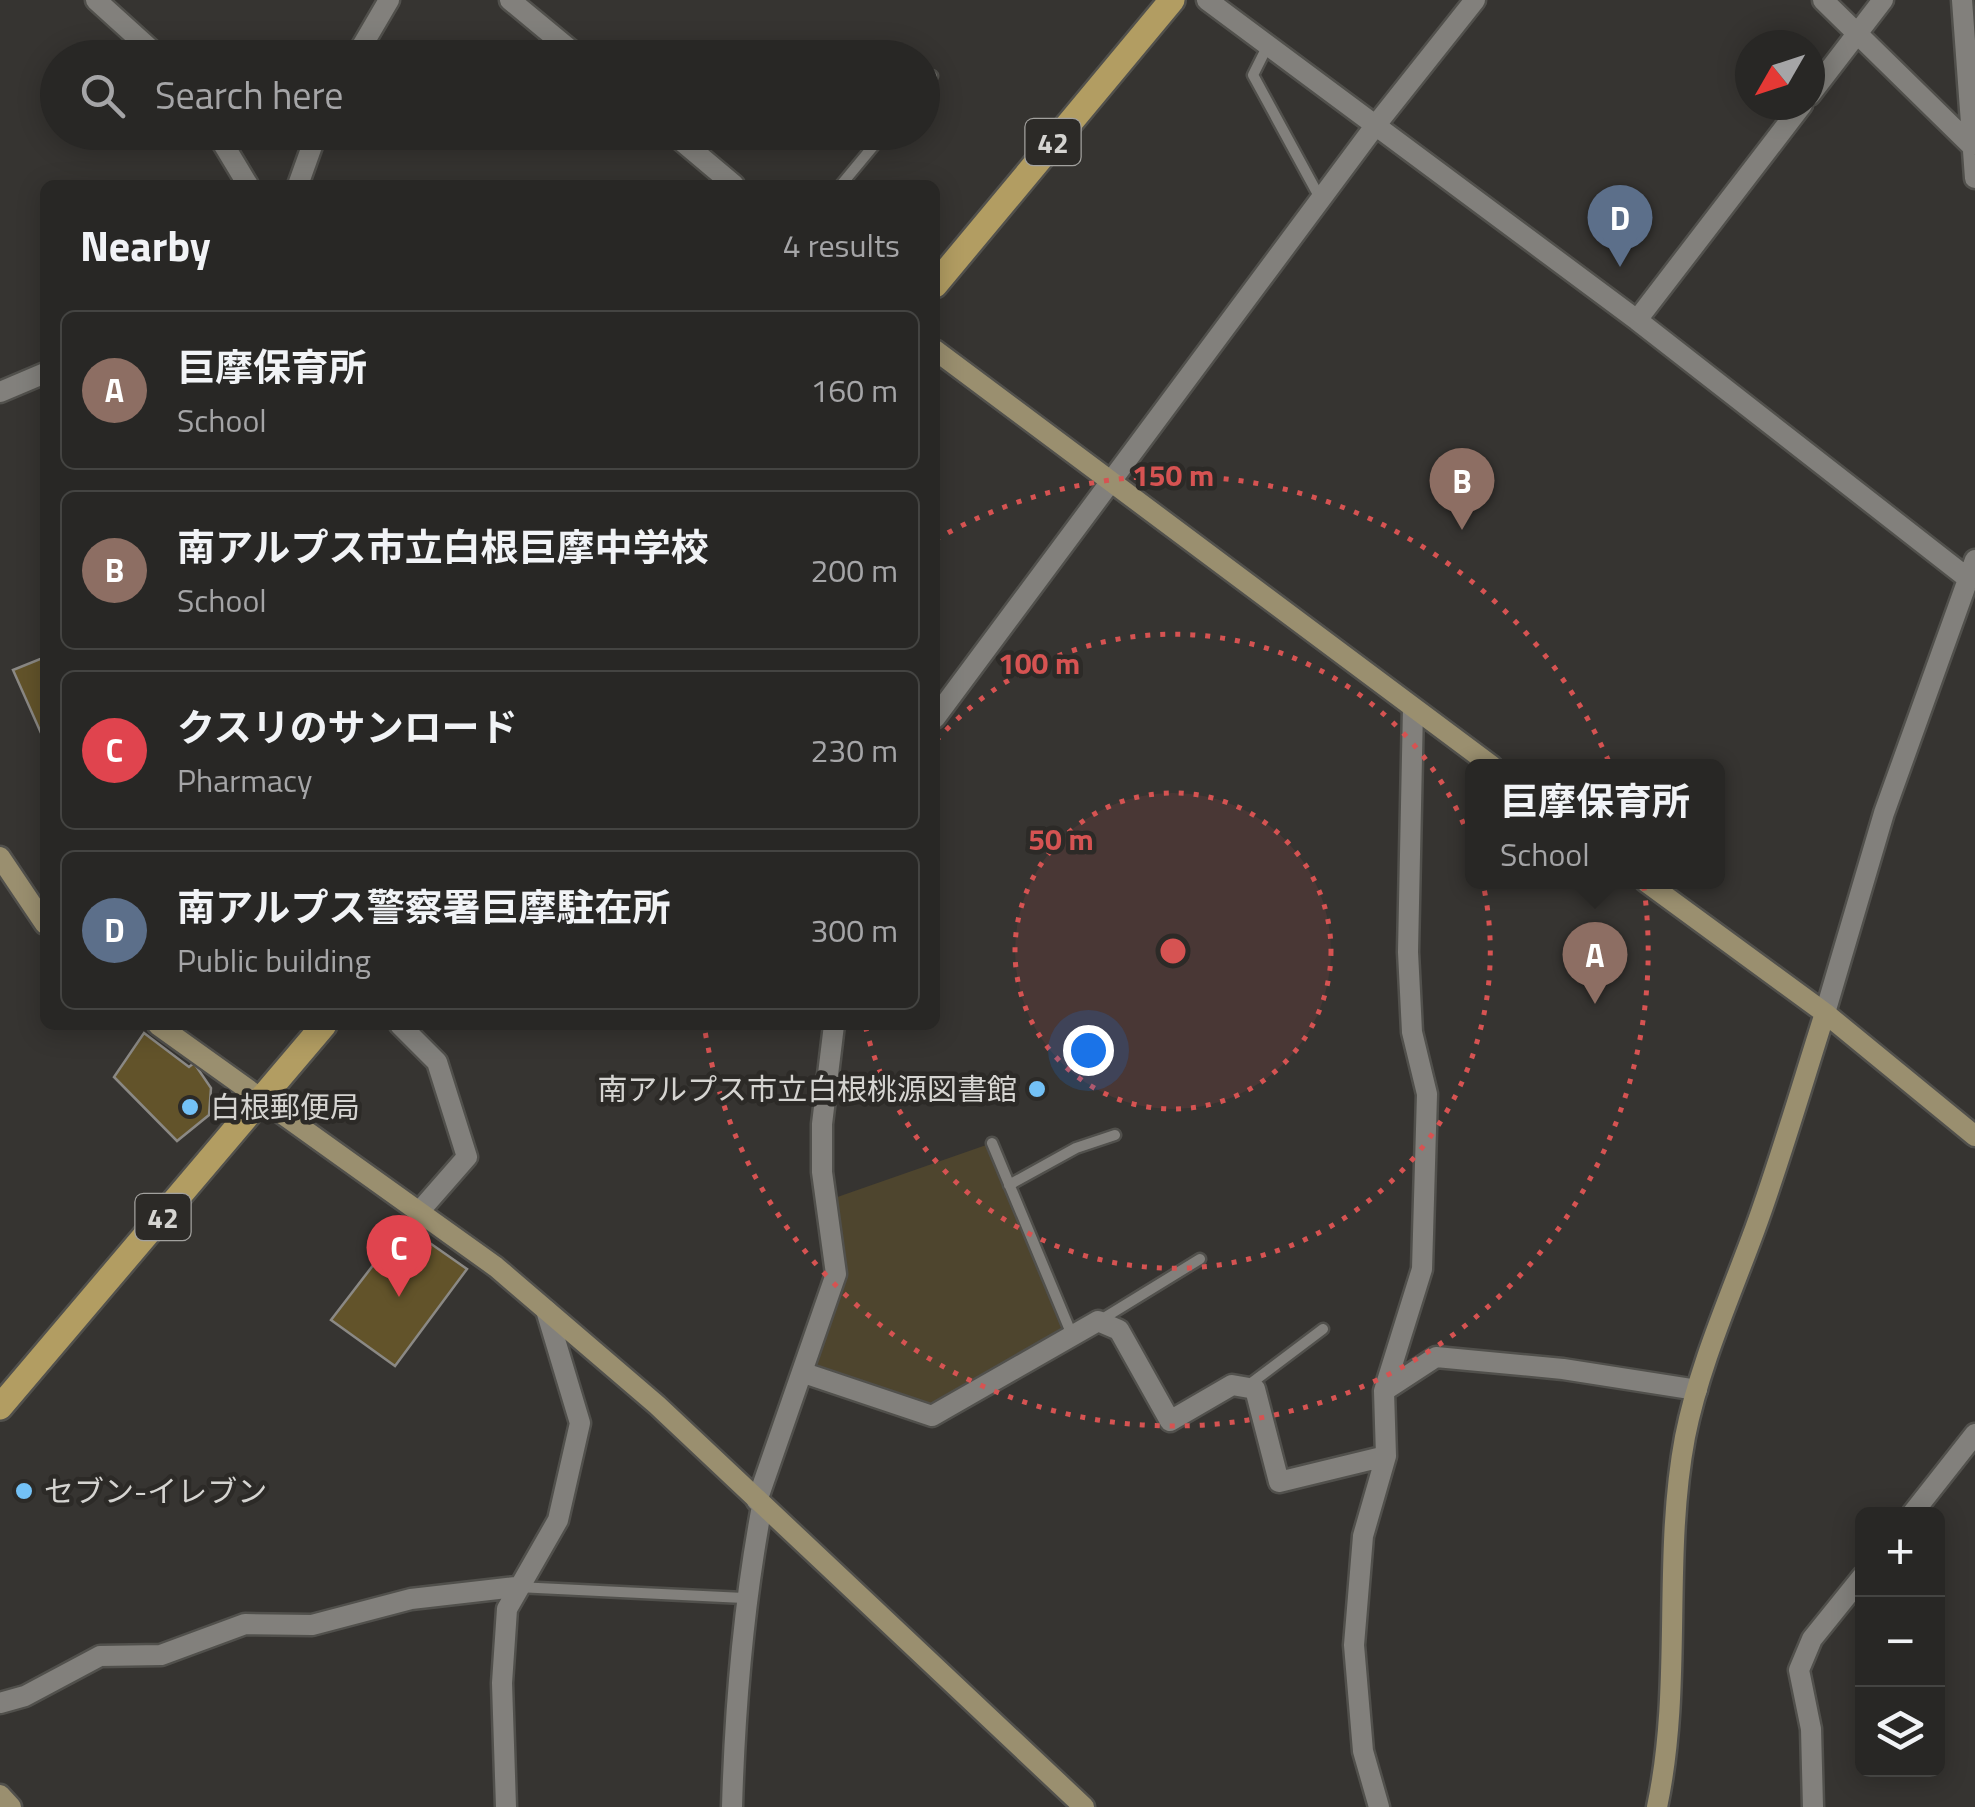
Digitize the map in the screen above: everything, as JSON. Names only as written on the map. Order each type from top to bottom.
[{"type":"main road","name":"42","points":[[940,279],[1172,0]]},
{"type":"main road","name":"42","points":[[0,1406],[320,1030]]},
{"type":"street","points":[[96,0],[140,40]]},
{"type":"street","points":[[366,40],[389,0]]},
{"type":"street","points":[[510,0],[558,40]]},
{"type":"street","points":[[1208,0],[1973,573],[1884,813],[1765,1202],[1697,1390],[1678,1480],[1673,1696],[1657,1807]]},
{"type":"street","points":[[940,711],[1320,199],[1474,0]]},
{"type":"street","points":[[1824,0],[1859,30],[1971,145]]},
{"type":"street","points":[[1825,74],[1883,0]]},
{"type":"street","points":[[1962,0],[1975,178]]},
{"type":"street","points":[[1637,320],[1790,120]]},
{"type":"street","points":[[227,150],[245,180]]},
{"type":"street","points":[[300,180],[311,150]]},
{"type":"street","points":[[692,150],[728,180]]},
{"type":"street","points":[[940,354],[1482,759]]},
{"type":"street","points":[[0,392],[40,375]]},
{"type":"street","points":[[1378,1807],[1363,1751],[1354,1646],[1363,1536],[1386,1456],[1384,1392],[1422,1270],[1426,1094],[1412,1032],[1408,952],[1413,708]]},
{"type":"street","points":[[1,861],[40,917]]},
{"type":"street","points":[[1656,889],[1825,1013],[1975,1136]]},
{"type":"street","points":[[165,1030],[260,1102],[496,1267],[657,1405],[1084,1807]]},
{"type":"street","points":[[405,1030],[437,1062],[467,1157],[418,1213]]},
{"type":"street","points":[[732,1807],[744,1598],[759,1503],[836,1274],[822,1172],[822,1124],[833,1030]]},
{"type":"street","points":[[506,1807],[502,1684],[507,1609],[516,1587],[558,1520],[580,1423],[546,1310]]},
{"type":"street","points":[[804,1374],[932,1416],[1098,1321],[1119,1330],[1170,1420],[1232,1385],[1255,1390],[1279,1482],[1386,1456]]},
{"type":"street","points":[[1384,1392],[1436,1356],[1563,1368],[1697,1390]]},
{"type":"street","points":[[1918,1507],[1975,1434]]},
{"type":"street","points":[[1812,1807],[1811,1730],[1798,1670],[1812,1639],[1855,1586]]},
{"type":"street","points":[[0,1702],[25,1696],[100,1656],[161,1654],[244,1624],[312,1625],[411,1599],[516,1587]]},
{"type":"street","points":[[0,1794],[11,1807]]},
{"type":"lane","points":[[1268,45],[1254,74],[1320,199]]},
{"type":"lane","points":[[845,180],[870,150]]},
{"type":"lane","points":[[1010,1184],[1076,1148],[1115,1135]]},
{"type":"lane","points":[[992,1144],[1072,1336]]},
{"type":"lane","points":[[1098,1321],[1200,1259]]},
{"type":"lane","points":[[1245,1388],[1323,1329]]},
{"type":"lane","points":[[516,1587],[744,1598]]},
{"type":"shaded area","points":[[992,1143],[1072,1336],[932,1416],[804,1373],[836,1274],[826,1201]]},
{"type":"building","points":[[40,659],[40,731],[13,670]]},
{"type":"building","points":[[144,1033],[189,1067],[194,1063],[211,1088],[209,1115],[177,1141],[114,1077]]},
{"type":"building","points":[[404,1225],[467,1269],[395,1366],[331,1320]]},
{"type":"place","name":"南アルプス警察署巨摩駐在所","points":[[1620,267]]},
{"type":"place","name":"南アルプス市立白根巨摩中学校","points":[[1462,530]]},
{"type":"place","name":"巨摩保育所","points":[[1595,1004]]},
{"type":"place","name":"南アルプス市立白根桃源図書館","points":[[1037,1089]]},
{"type":"place","name":"白根郵便局","points":[[190,1107]]},
{"type":"place","name":"クスリのサンロード","points":[[399,1297]]},
{"type":"place","name":"セブン-イレブン","points":[[24,1491]]}]
